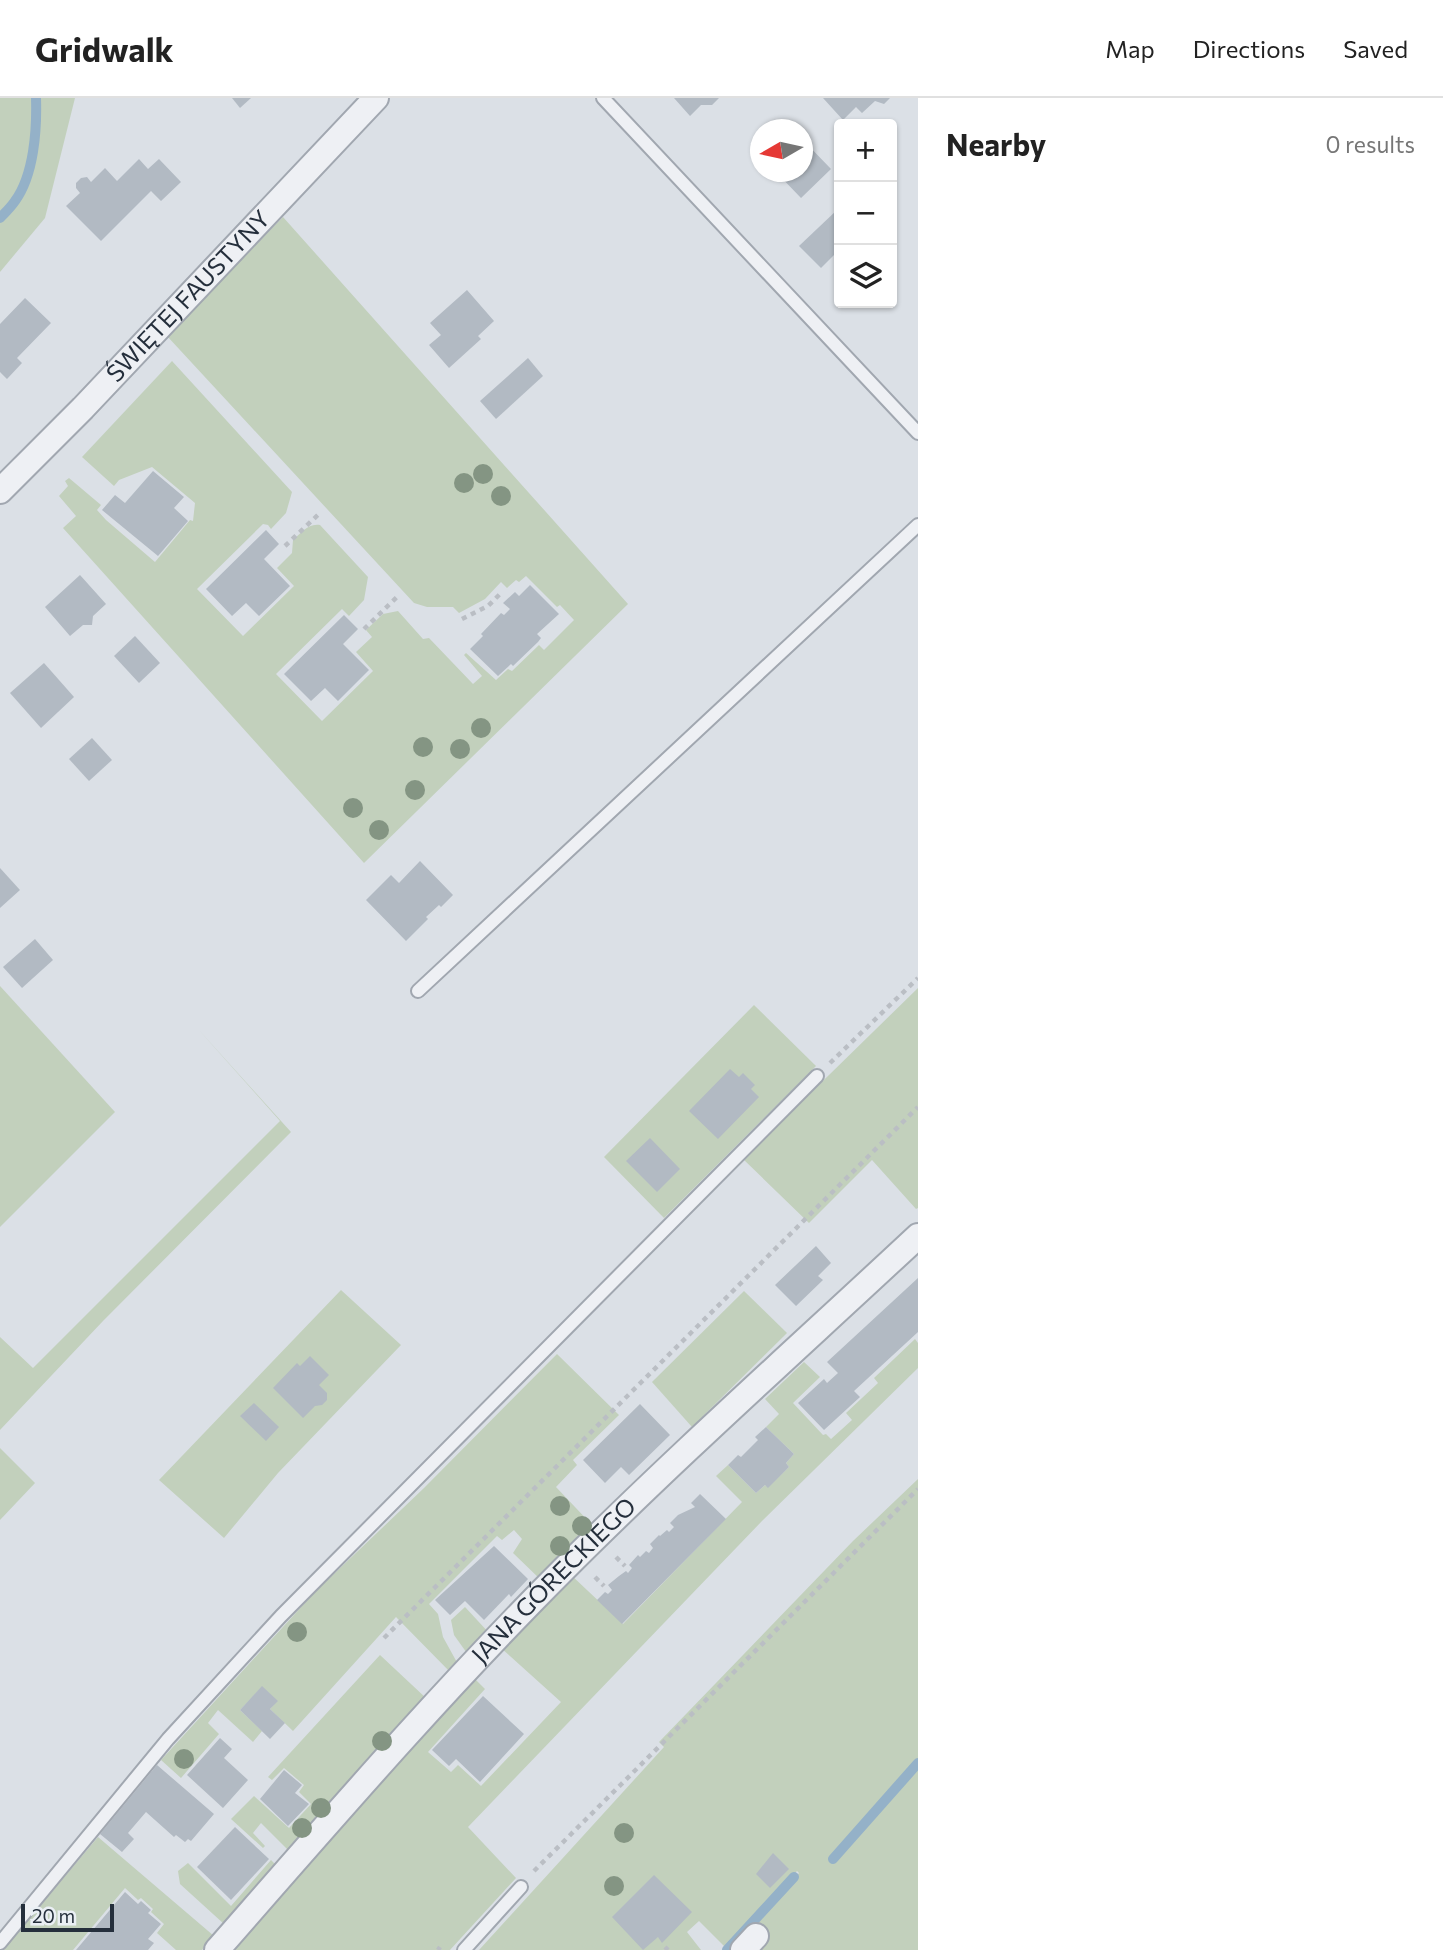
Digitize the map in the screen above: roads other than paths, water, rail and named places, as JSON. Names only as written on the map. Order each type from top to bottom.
[{"type":"street","name":"ŚWIĘTEJ FAUSTYNY","points":[[0,491],[83,408],[376,98]]},
{"type":"street","name":"JANA GÓRECKIEGO","points":[[217,1950],[436,1703],[562,1571],[718,1420],[918,1237]]},
{"type":"lane","points":[[603,98],[918,433]]},
{"type":"lane","points":[[418,990],[918,525]]},
{"type":"lane","points":[[0,1944],[169,1739],[281,1616],[817,1076]]},
{"type":"lane","points":[[464,1950],[521,1887]]},
{"type":"waterway","points":[[0,218],[15,201],[30,165],[35,138],[36,98]]},
{"type":"waterway","points":[[833,1859],[918,1763]]},
{"type":"waterway","points":[[727,1950],[794,1877]]}]
